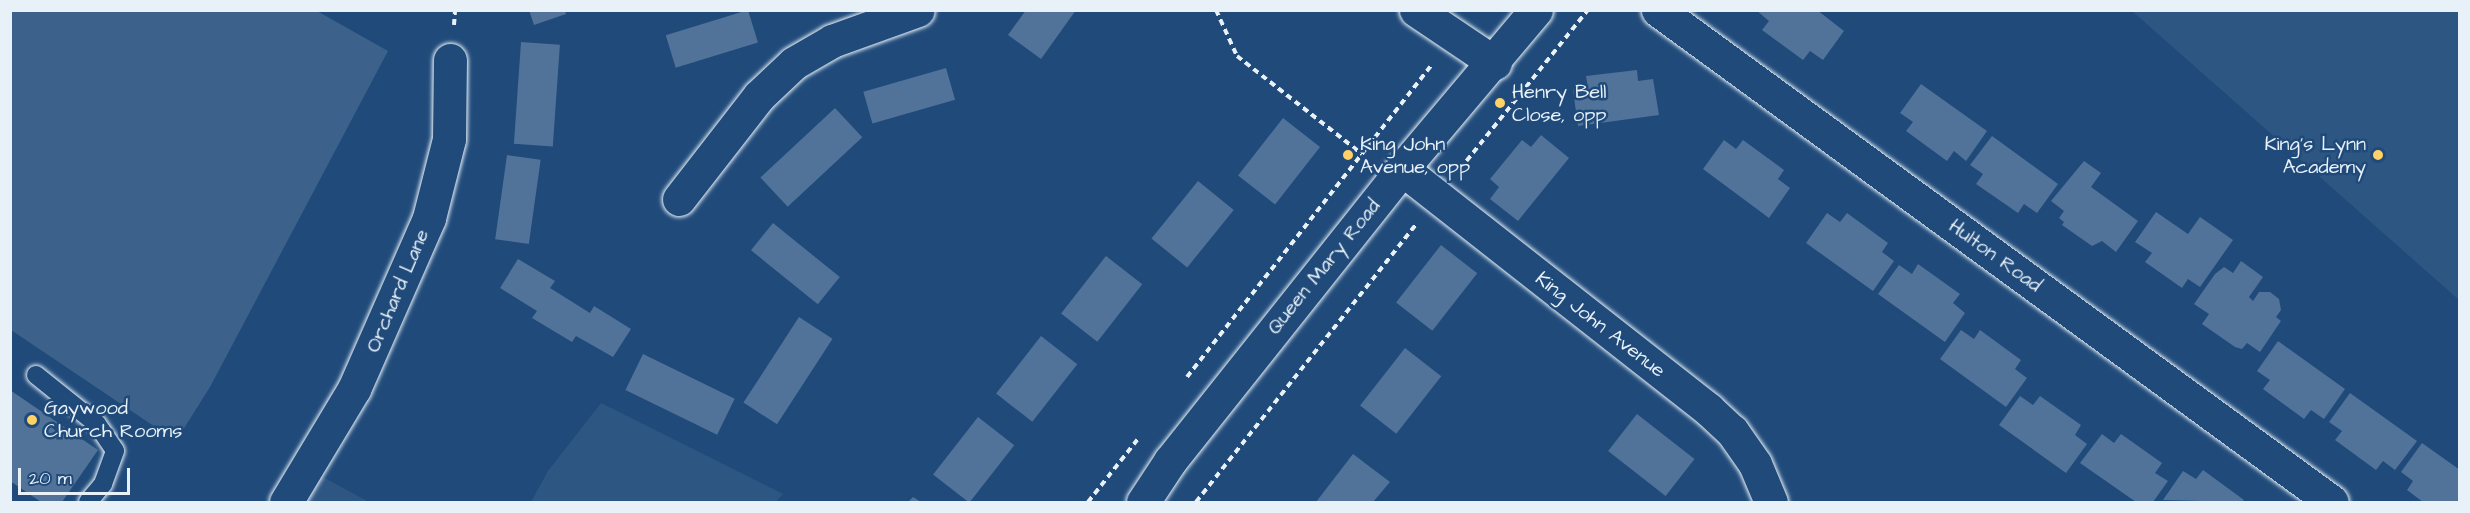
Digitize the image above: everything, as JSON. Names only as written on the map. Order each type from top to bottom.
[{"type":"street","points":[[679,199],[759,96],[794,63],[832,41],[918,10]]},
{"type":"street","points":[[1416,10],[1495,63]]},
{"type":"street","name":"Queen Mary Road","points":[[1143,502],[1170,461],[1402,169],[1495,63],[1536,10]]},
{"type":"street","name":"Hulton Road","points":[[1658,10],[2332,502]]},
{"type":"street","name":"Orchard Lane","points":[[286,502],[354,389],[429,218],[449,139],[450,60]]},
{"type":"street","name":"King John Avenue","points":[[1402,169],[1708,409],[1732,431],[1755,464],[1771,502]]},
{"type":"lane","points":[[36,375],[97,424],[115,451],[103,484],[88,502]]},
{"type":"path","points":[[1216,10],[1237,56],[1362,154]]},
{"type":"path","points":[[1196,502],[1588,10]]},
{"type":"path","points":[[1184,380],[1455,35]]},
{"type":"path","points":[[1088,502],[1140,436]]},
{"type":"shaded area","points":[[10,11],[317,11],[388,51],[210,387],[176,441],[11,330]]},
{"type":"shaded area","name":"King's Lynn Academy","points":[[2132,11],[2459,11],[2459,300]]},
{"type":"shaded area","points":[[601,403],[783,494],[776,502],[531,502],[548,471]]},
{"type":"shaded area","points":[[319,475],[369,502],[301,502]]},
{"type":"building","points":[[529,10],[565,10],[566,14],[534,25]]},
{"type":"building","points":[[748,10],[758,43],[676,68],[666,35]]},
{"type":"building","points":[[1026,10],[1076,10],[1041,59],[1008,35]]},
{"type":"building","points":[[1756,10],[1817,10],[1844,31],[1823,60],[1810,51],[1803,60],[1762,30],[1769,21]]},
{"type":"building","points":[[521,42],[560,45],[553,146],[514,144]]},
{"type":"building","points":[[946,68],[955,100],[872,123],[863,92]]},
{"type":"building","points":[[1637,70],[1638,81],[1653,79],[1659,115],[1578,126],[1573,90],[1588,88],[1586,76]]},
{"type":"building","points":[[1921,84],[1987,131],[1966,161],[1954,151],[1947,161],[1906,131],[1913,122],[1900,113]]},
{"type":"building","points":[[835,108],[862,137],[788,207],[760,178]]},
{"type":"building","points":[[1283,118],[1320,147],[1275,204],[1238,176]]},
{"type":"building","points":[[1541,135],[1569,158],[1518,221],[1490,199],[1499,187],[1490,179],[1522,140],[1531,147]]},
{"type":"building","points":[[1992,136],[2058,184],[2037,213],[2024,204],[2018,213],[1976,184],[1983,174],[1970,165]]},
{"type":"building","points":[[1724,140],[1736,149],[1743,140],[1784,170],[1778,179],[1790,188],[1769,218],[1703,169]]},
{"type":"building","points":[[507,155],[541,160],[529,244],[495,239]]},
{"type":"building","points":[[2084,161],[2101,173],[2091,187],[2138,221],[2116,252],[2102,241],[2092,246],[2062,225],[2064,222],[2059,218],[2064,211],[2051,201]]},
{"type":"building","points":[[1198,181],[1234,210],[1187,267],[1151,239]]},
{"type":"building","points":[[2156,212],[2188,234],[2200,217],[2233,240],[2200,287],[2188,279],[2182,288],[2145,262],[2152,253],[2135,242]]},
{"type":"building","points":[[1827,213],[1840,222],[1847,213],[1888,243],[1882,252],[1894,261],[1873,291],[1806,243]]},
{"type":"building","points":[[773,223],[840,277],[818,304],[751,250]]},
{"type":"building","points":[[1441,245],[1477,273],[1432,331],[1396,303]]},
{"type":"building","points":[[1106,256],[1142,284],[1097,342],[1061,314]]},
{"type":"building","points":[[518,259],[555,281],[550,288],[590,313],[594,306],[631,329],[613,357],[576,336],[572,342],[532,318],[537,311],[500,288]]},
{"type":"building","points":[[2241,261],[2263,277],[2249,297],[2253,301],[2259,292],[2270,292],[2279,299],[2281,310],[2276,317],[2281,321],[2260,352],[2247,343],[2242,349],[2235,347],[2202,324],[2209,314],[2194,304],[2215,274],[2224,267],[2233,273]]},
{"type":"building","points":[[1918,264],[1960,294],[1953,303],[1965,313],[1945,342],[1878,294],[1899,265],[1912,274]]},
{"type":"building","points":[[799,317],[833,339],[777,424],[743,403]]},
{"type":"building","points":[[1961,330],[1974,339],[1980,330],[2021,360],[2015,369],[2027,378],[2006,407],[1940,359]]},
{"type":"building","points":[[1041,336],[1077,364],[1032,422],[996,394]]},
{"type":"building","points":[[2278,341],[2345,389],[2324,419],[2311,410],[2304,419],[2263,389],[2270,380],[2257,371]]},
{"type":"building","points":[[1405,348],[1441,376],[1396,434],[1360,406]]},
{"type":"building","points":[[643,354],[735,399],[717,435],[625,390]]},
{"type":"building","name":"Gaywood Church Rooms","points":[[10,390],[98,450],[62,502],[41,502],[10,481]]},
{"type":"building","points":[[2350,393],[2417,441],[2395,470],[2383,461],[2376,470],[2335,440],[2342,431],[2329,422]]},
{"type":"building","points":[[2020,396],[2033,405],[2040,396],[2081,425],[2075,435],[2087,444],[2066,473],[1999,425]]},
{"type":"building","points":[[1637,414],[1695,459],[1666,496],[1608,451]]},
{"type":"building","points":[[978,417],[1014,445],[970,502],[933,475]]},
{"type":"building","points":[[2102,434],[2114,443],[2121,434],[2162,463],[2155,473],[2168,481],[2153,502],[2136,502],[2080,463]]},
{"type":"building","points":[[2422,443],[2460,470],[2460,502],[2423,502],[2407,490],[2413,481],[2401,472]]},
{"type":"building","points":[[1353,454],[1390,482],[1373,502],[1316,502]]},
{"type":"building","points":[[2203,470],[2244,500],[2242,502],[2163,500],[2183,471],[2196,479]]},
{"type":"building","points":[[913,497],[921,502],[908,502]]},
{"type":"place","name":"Henry Bell Close, opp","points":[[1500,103]]},
{"type":"place","name":"King John Avenue, opp","points":[[1348,155]]},
{"type":"place","name":"King's Lynn Academy","points":[[2378,155]]},
{"type":"place","name":"Gaywood Church Rooms","points":[[32,420]]}]
